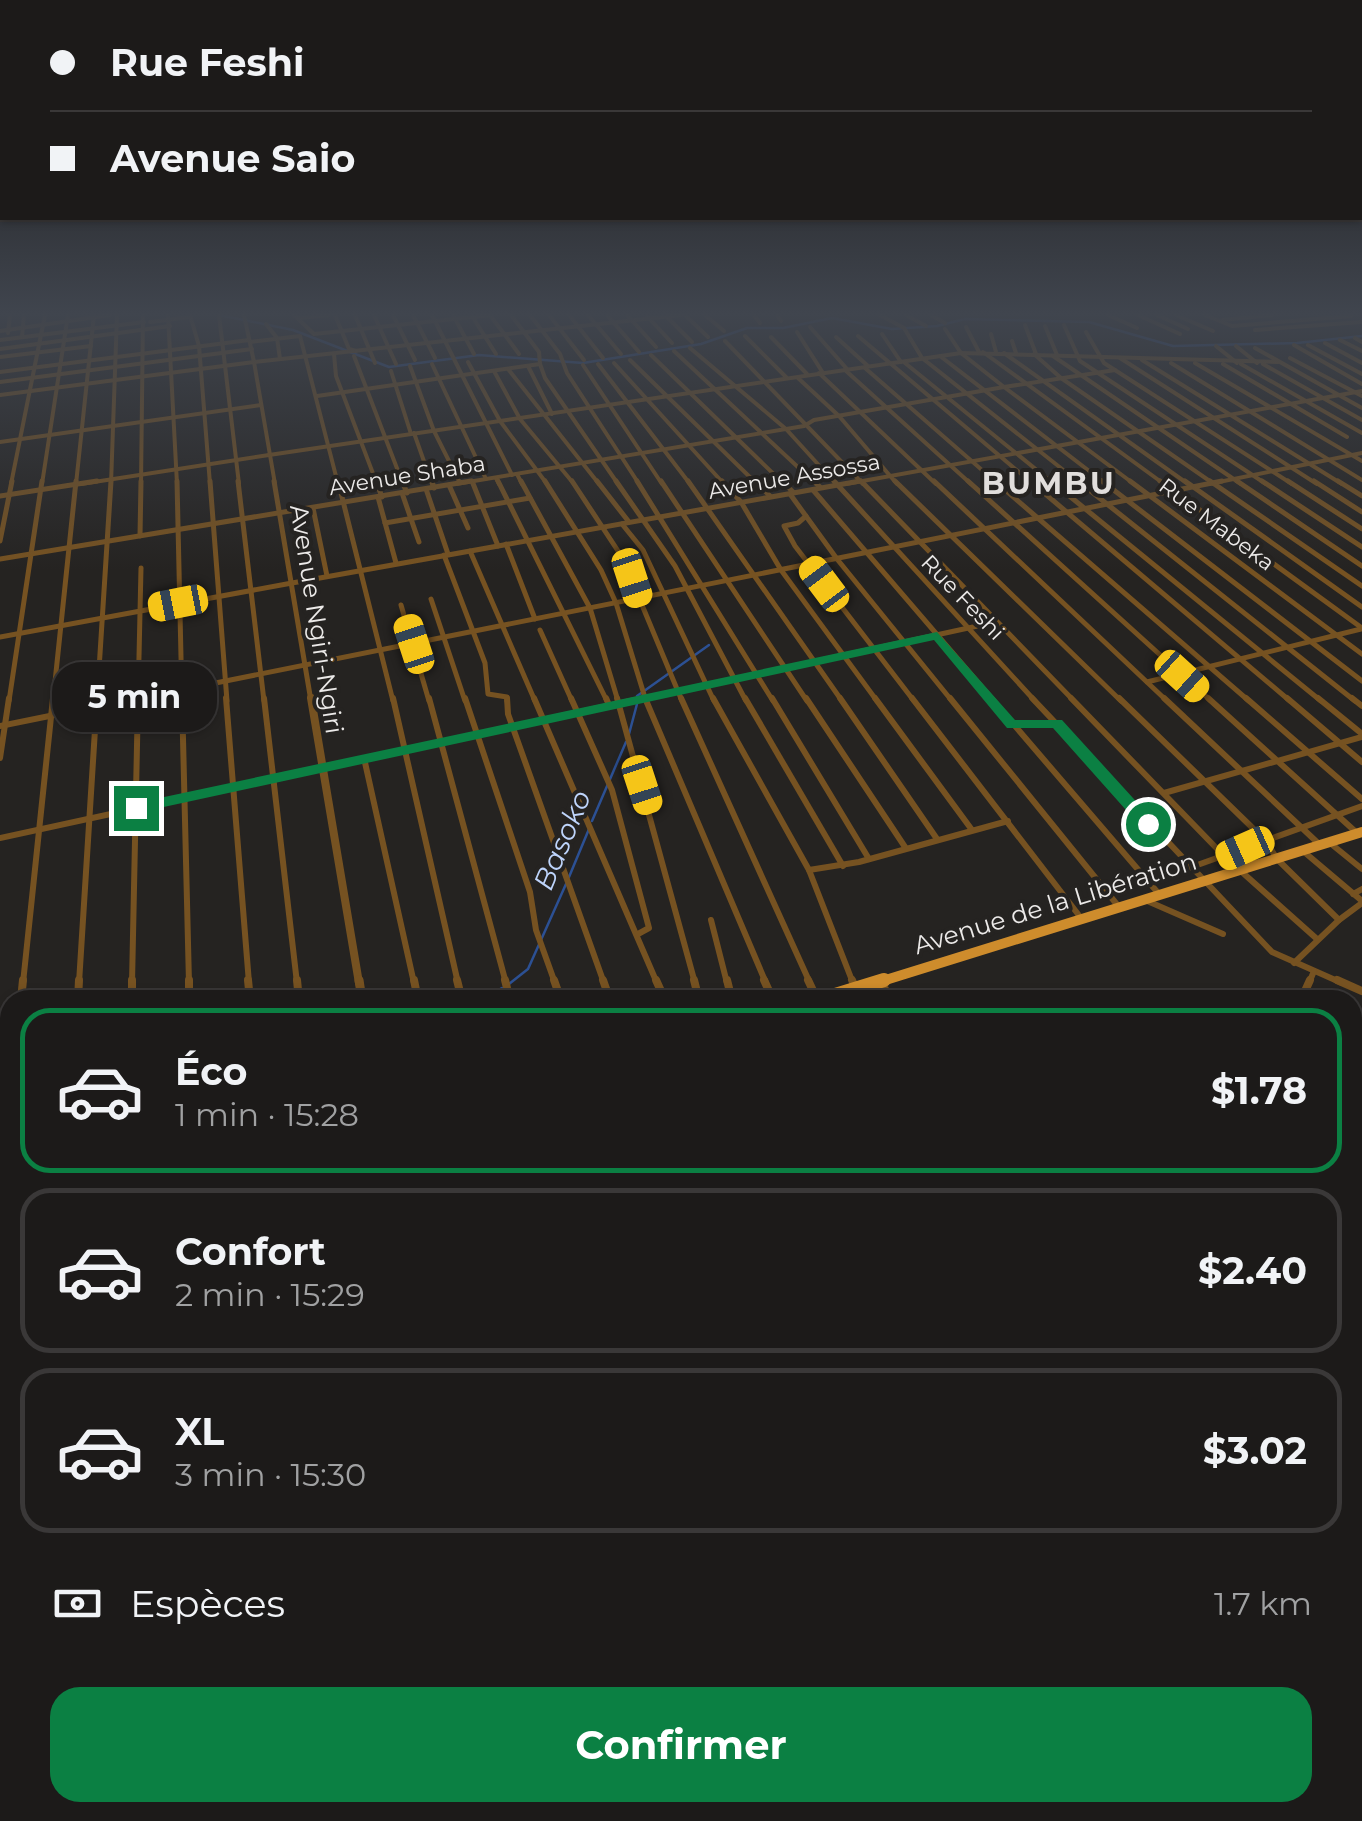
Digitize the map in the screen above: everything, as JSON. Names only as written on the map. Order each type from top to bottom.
[{"type":"highway","name":"Avenue de la Libération","points":[[858,990],[1360,833]]},
{"type":"street","points":[[0,541],[28,400]]},
{"type":"street","points":[[0,758],[55,400]]},
{"type":"street","points":[[21,990],[85,400]]},
{"type":"street","points":[[79,990],[115,400]]},
{"type":"street","points":[[140,536],[143,400]]},
{"type":"street","points":[[174,400],[189,990]]},
{"type":"street","points":[[203,400],[249,990]]},
{"type":"street","points":[[231,400],[297,990]]},
{"type":"street","name":"Avenue Ngiri-Ngiri","points":[[261,400],[360,990]]},
{"type":"street","points":[[319,400],[406,748],[460,990]]},
{"type":"street","points":[[346,400],[363,441],[396,563]]},
{"type":"street","points":[[372,400],[419,542]]},
{"type":"street","points":[[401,400],[434,488]]},
{"type":"street","points":[[423,400],[460,483]]},
{"type":"street","points":[[447,400],[486,479]]},
{"type":"street","points":[[472,400],[590,608],[620,702],[696,990]]},
{"type":"street","points":[[489,400],[500,422],[579,530],[616,604],[642,698],[769,990]]},
{"type":"street","points":[[510,400],[622,557],[813,990]]},
{"type":"street","points":[[530,400],[582,463],[644,550],[753,775],[810,870],[848,990]]},
{"type":"street","points":[[545,400],[552,414]]},
{"type":"street","points":[[562,400],[688,589],[843,866]]},
{"type":"street","points":[[585,400],[869,859]]},
{"type":"street","points":[[608,400],[905,848]]},
{"type":"street","points":[[625,400],[756,574],[937,839]]},
{"type":"street","points":[[0,496],[647,400],[741,502],[781,570],[972,830]]},
{"type":"street","points":[[669,400],[770,497]]},
{"type":"street","points":[[699,400],[740,436],[792,493],[837,558],[1119,907]]},
{"type":"street","points":[[727,400],[821,488]]},
{"type":"street","name":"Rue Feshi","points":[[754,400],[786,429],[1201,882],[1276,955],[1294,963]]},
{"type":"street","points":[[783,400],[1225,856],[1317,939]]},
{"type":"street","points":[[822,400],[891,477],[1266,841],[1277,858],[1340,920]]},
{"type":"street","points":[[847,400],[1300,826],[1362,870]]},
{"type":"street","points":[[877,400],[1360,833]]},
{"type":"street","points":[[904,400],[1362,803],[1189,868]]},
{"type":"street","points":[[930,400],[1362,762]]},
{"type":"street","name":"Avenue Shaba","points":[[0,559],[786,429],[930,400]]},
{"type":"street","points":[[953,400],[1362,735],[1164,794]]},
{"type":"street","points":[[975,400],[1362,706]]},
{"type":"street","points":[[998,400],[1362,682]]},
{"type":"street","name":"Rue Mabeka","points":[[1021,400],[1362,654]]},
{"type":"street","points":[[1046,400],[1362,629]]},
{"type":"street","points":[[1070,400],[1362,606]]},
{"type":"street","points":[[1093,400],[1362,586]]},
{"type":"street","points":[[1115,400],[1362,566]]},
{"type":"street","points":[[1138,400],[1362,547]]},
{"type":"street","points":[[1161,400],[1362,530]]},
{"type":"street","points":[[1184,400],[1362,512]]},
{"type":"street","points":[[1206,400],[1362,496]]},
{"type":"street","points":[[1230,400],[1362,480]]},
{"type":"street","points":[[1258,400],[1362,462]]},
{"type":"street","points":[[1281,400],[1346,437]]},
{"type":"street","name":"Avenue Assossa","points":[[292,583],[1311,400]]},
{"type":"street","points":[[1326,400],[1362,420]]},
{"type":"street","points":[[1305,401],[1362,433]]},
{"type":"street","points":[[0,442],[262,405]]},
{"type":"street","points":[[2,726],[1362,454]]},
{"type":"street","points":[[496,478],[609,705]]},
{"type":"street","points":[[472,481],[498,546]]},
{"type":"street","points":[[449,485],[468,528]]},
{"type":"street","points":[[812,489],[1160,894]]},
{"type":"street","points":[[426,490],[485,663],[488,694],[506,696],[513,726],[606,990]]},
{"type":"street","points":[[385,523],[530,498]]},
{"type":"street","points":[[312,508],[327,576]]},
{"type":"street","points":[[806,516],[784,527],[809,564],[1081,918]]},
{"type":"street","points":[[506,544],[535,619]]},
{"type":"street","points":[[470,551],[661,990]]},
{"type":"street","points":[[132,990],[141,568]]},
{"type":"street","points":[[0,637],[292,583]]},
{"type":"street","points":[[430,599],[530,892],[536,930],[557,990]]},
{"type":"street","points":[[401,605],[507,990]]},
{"type":"street","points":[[0,838],[996,622]]},
{"type":"street","points":[[1147,682],[1362,629]]},
{"type":"street","points":[[540,630],[615,800],[649,928],[638,934]]},
{"type":"street","points":[[1012,724],[1058,725]]},
{"type":"street","points":[[364,758],[416,990]]},
{"type":"street","points":[[810,870],[843,866],[1008,821]]},
{"type":"street","points":[[1302,850],[1362,902],[1294,963],[1357,990]]},
{"type":"street","points":[[1353,894],[1362,888]]},
{"type":"street","points":[[1143,899],[1223,934]]},
{"type":"street","points":[[711,920],[729,990]]},
{"type":"street","points":[[1305,990],[1314,971]]},
{"type":"street","points":[[880,980],[886,990]]},
{"type":"waterway","name":"Basoko","points":[[637,696],[709,645]]},
{"type":"waterway","name":"Basoko","points":[[629,734],[637,704]]},
{"type":"waterway","name":"Basoko","points":[[592,821],[626,742]]},
{"type":"waterway","name":"Basoko","points":[[569,877],[589,829]]},
{"type":"waterway","name":"Basoko","points":[[509,984],[528,969],[566,884]]},
{"type":"waterway","name":"Basoko","points":[[498,990],[502,988]]},
{"type":"waterway","points":[[1362,1045],[1362,1081]]},
{"type":"district","name":"BUMBU","points":[[1049,484]]},
{"type":"route","points":[[136,808],[937,636],[1012,724],[1057,724],[1148,824]]}]
